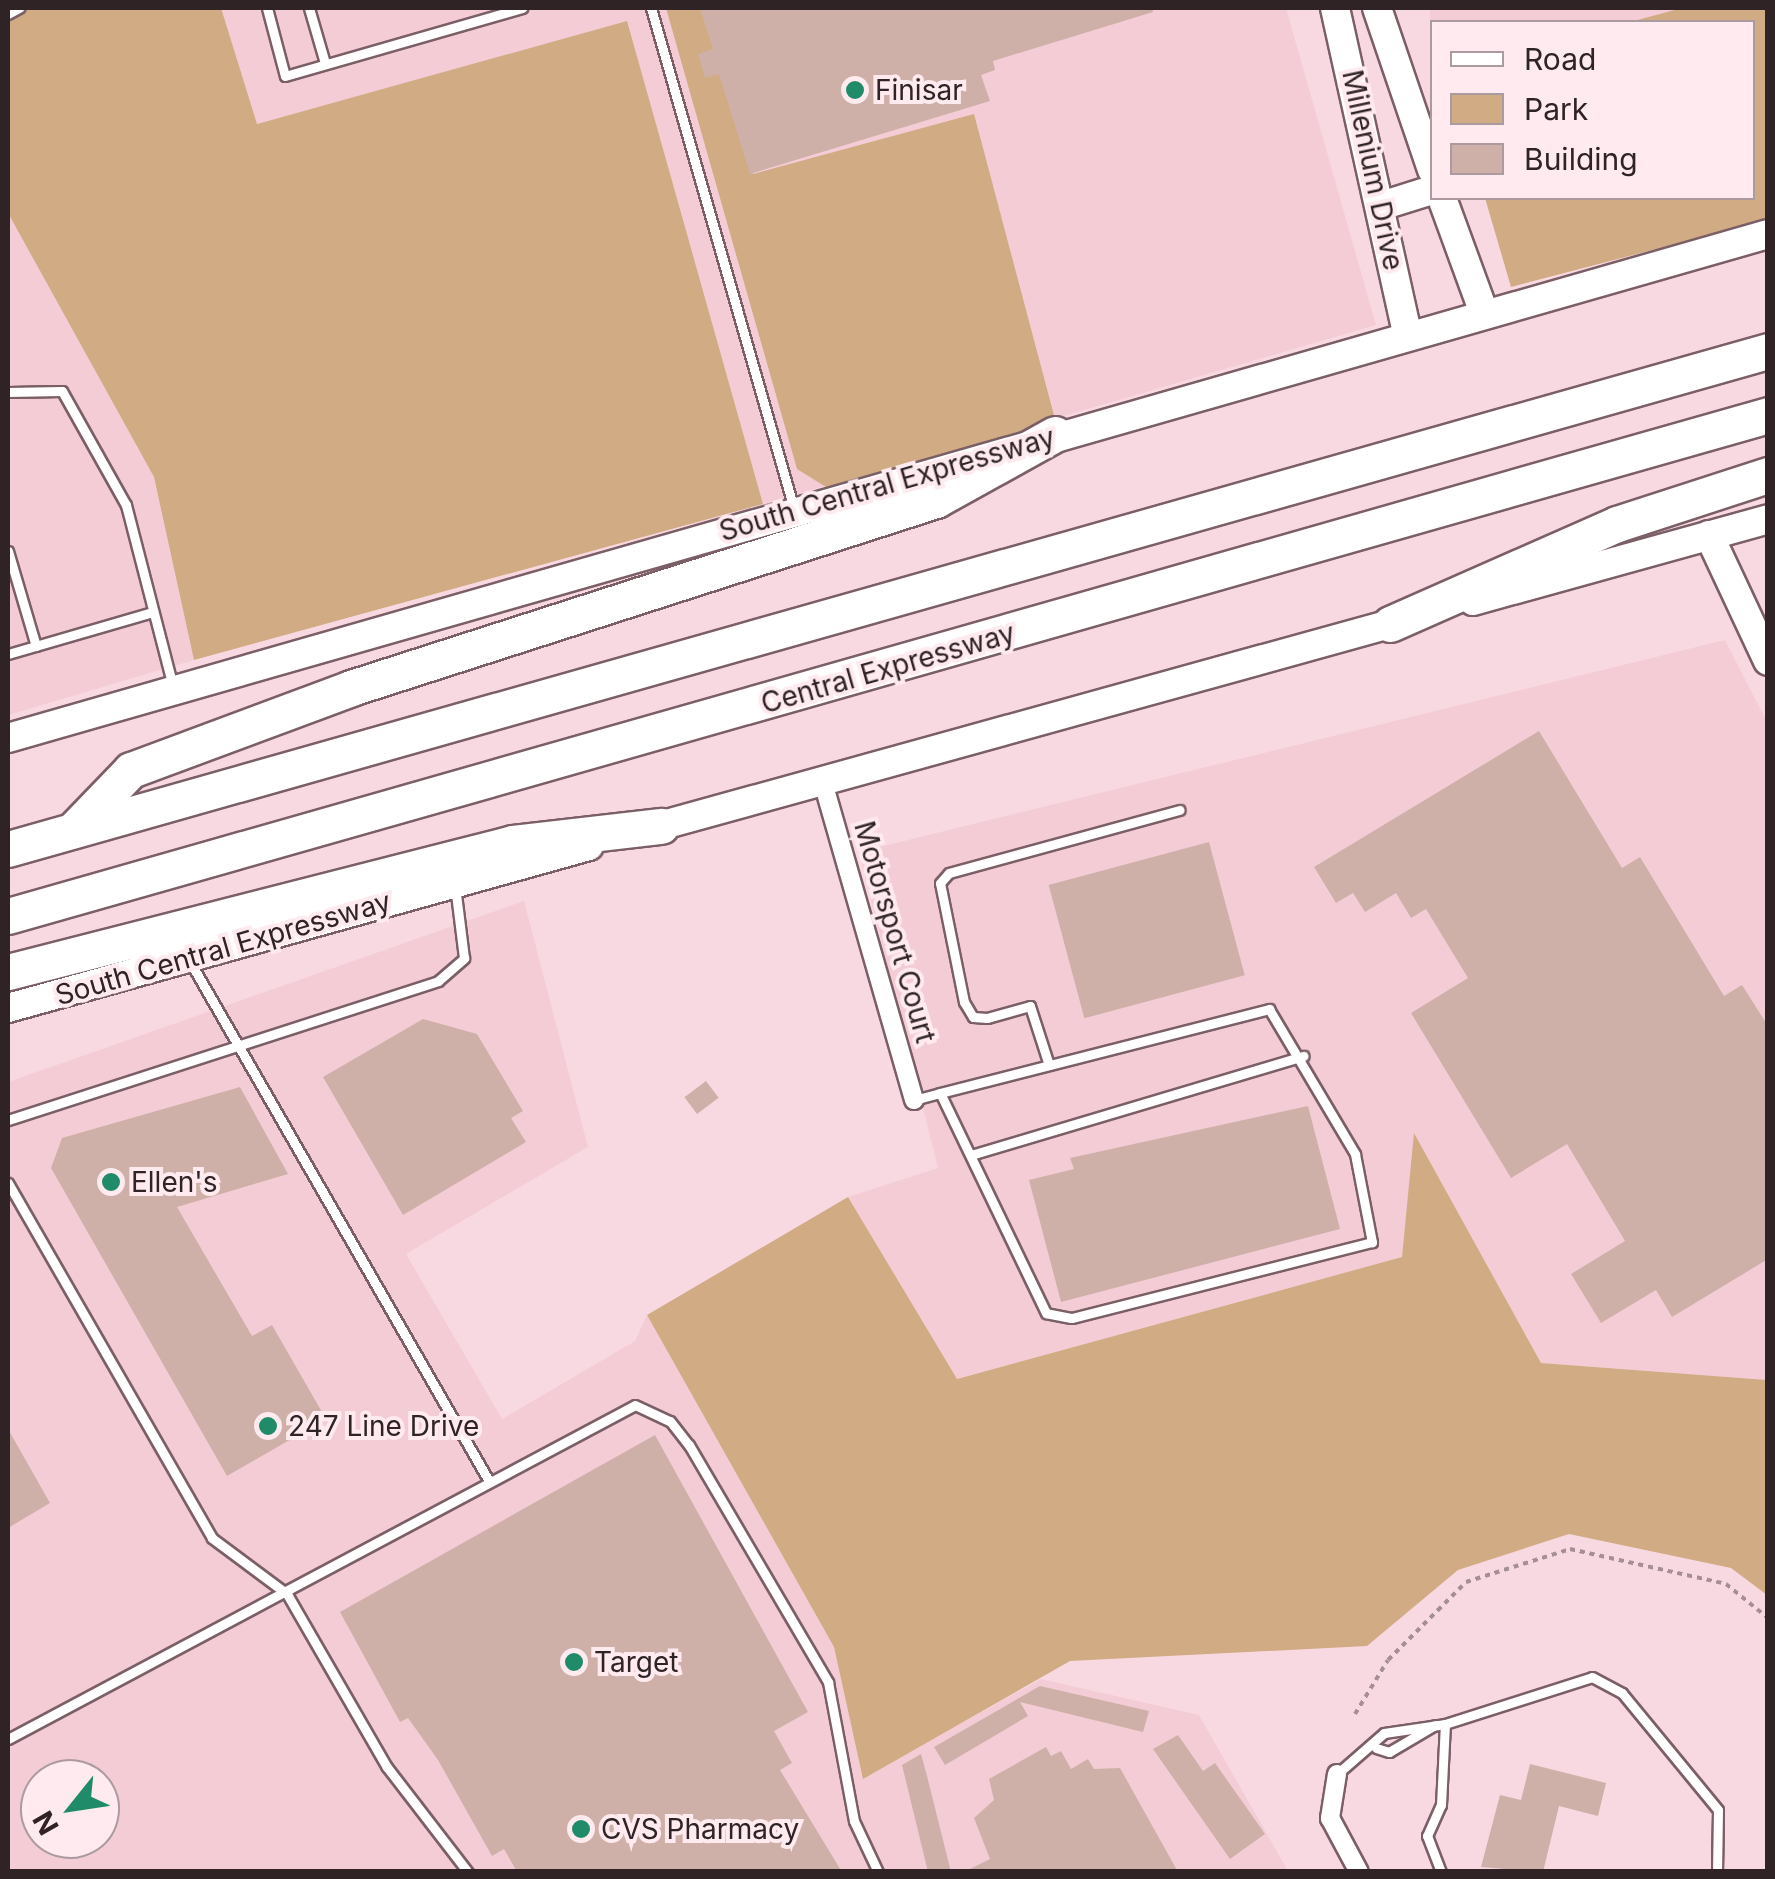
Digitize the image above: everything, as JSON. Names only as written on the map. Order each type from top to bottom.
[{"type":"highway","points":[[8,849],[1768,351]]},
{"type":"highway","name":"Central Expressway","points":[[8,916],[1768,416]]},
{"type":"highway","points":[[72,830],[132,770],[351,688],[936,500],[1055,434]]},
{"type":"highway","points":[[1390,624],[1617,524],[1768,475]]},
{"type":"highway","points":[[8,972],[513,843],[660,826]]},
{"type":"main road","name":"Millenium Drive","points":[[1334,8],[1408,334]]},
{"type":"main road","name":"Millenium Drive","points":[[1378,8],[1430,164]]},
{"type":"main road","points":[[1381,206],[1430,191]]},
{"type":"main road","points":[[1443,200],[1484,313]]},
{"type":"main road","name":"South Central Expressway","points":[[8,738],[1055,434],[1768,234]]},
{"type":"main road","name":"South Central Expressway","points":[[8,1008],[1768,519]]},
{"type":"main road","points":[[1709,535],[1768,661]]},
{"type":"street","name":"Motorsport Court","points":[[822,780],[914,1100]]},
{"type":"street","points":[[1337,1774],[1330,1818],[1359,1872]]},
{"type":"lane","points":[[8,14],[19,8]]},
{"type":"lane","points":[[267,8],[286,76],[522,8]]},
{"type":"lane","points":[[309,8],[325,63]]},
{"type":"lane","points":[[652,8],[794,512]]},
{"type":"lane","points":[[8,392],[25,386],[62,391],[126,505],[174,689]]},
{"type":"lane","points":[[8,551],[13,587],[36,646]]},
{"type":"lane","points":[[8,654],[154,612]]},
{"type":"lane","points":[[1049,1065],[1030,1006],[988,1018],[964,1002],[940,883],[949,873],[1180,810]]},
{"type":"lane","points":[[8,1120],[453,972],[466,945],[455,884]]},
{"type":"lane","points":[[188,958],[489,1482]]},
{"type":"lane","points":[[914,1100],[940,1093],[1049,1065],[1269,1009],[1304,1056],[1355,1154],[1372,1242],[1071,1318],[1046,1314],[940,1093]]},
{"type":"lane","points":[[970,1155],[1304,1056]]},
{"type":"lane","points":[[8,1183],[212,1538],[287,1594],[387,1768],[468,1872]]},
{"type":"lane","points":[[8,1739],[635,1406],[670,1421],[828,1682],[854,1822],[878,1872]]},
{"type":"lane","points":[[1337,1774],[1376,1748],[1384,1734],[1440,1724],[1576,1678],[1605,1682],[1718,1810],[1718,1872]]},
{"type":"lane","points":[[1376,1748],[1389,1752],[1440,1724]]},
{"type":"lane","points":[[1440,1724],[1441,1805],[1428,1836],[1441,1872]]},
{"type":"path","points":[[1355,1714],[1388,1660],[1466,1582],[1570,1549],[1726,1584],[1768,1618]]},
{"type":"shaded area","points":[[221,8],[1286,8],[1376,325],[763,504],[627,22],[256,124]]},
{"type":"shaded area","points":[[1430,8],[1767,8],[1767,23],[1430,20]]},
{"type":"shaded area","points":[[8,213],[154,477],[194,660],[8,715]]},
{"type":"shaded area","points":[[1725,640],[1767,722],[1767,1380],[1541,1363],[1415,1135],[1402,1257],[956,1379],[848,1197],[938,1168],[859,852]]},
{"type":"shaded area","points":[[524,901],[588,1147],[406,1254],[502,1419],[635,1341],[647,1315],[834,1647],[863,1778],[1041,1679],[1199,1715],[1288,1871],[8,1871],[8,1082]]},
{"type":"green space","points":[[8,8],[221,8],[257,124],[627,21],[763,504],[194,660],[154,477],[8,213]]},
{"type":"green space","points":[[666,8],[705,8],[753,174],[974,114],[1056,423],[826,487],[797,469]]},
{"type":"green space","points":[[1682,8],[1767,8],[1767,220],[1511,287],[1486,200],[1755,200],[1755,20],[1637,20]]},
{"type":"green space","points":[[1414,1133],[1541,1363],[1767,1380],[1767,1595],[1731,1568],[1569,1534],[1458,1570],[1367,1646],[1070,1661],[863,1779],[834,1647],[647,1315],[848,1197],[957,1379],[1402,1257]]},
{"type":"building","name":"Finisar","points":[[700,8],[1152,8],[1153,12],[993,61],[995,70],[981,75],[990,101],[750,174],[719,74],[705,78],[698,54],[713,49]]},
{"type":"building","points":[[1539,731],[1622,868],[1640,857],[1724,996],[1742,985],[1768,1026],[1768,1259],[1672,1317],[1656,1290],[1601,1323],[1571,1274],[1625,1241],[1567,1144],[1511,1178],[1411,1013],[1468,978],[1426,909],[1411,918],[1396,893],[1365,912],[1353,893],[1336,903],[1314,867]]},
{"type":"building","points":[[1209,842],[1245,975],[1084,1018],[1049,885]]},
{"type":"building","points":[[423,1019],[477,1034],[523,1111],[511,1118],[526,1142],[403,1215],[323,1077]]},
{"type":"building","points":[[706,1081],[719,1098],[697,1114],[684,1097]]},
{"type":"building","points":[[240,1087],[288,1174],[177,1207],[252,1336],[272,1325],[326,1419],[227,1476],[51,1168],[62,1138]]},
{"type":"building","points":[[1308,1106],[1340,1229],[1061,1302],[1029,1180],[1074,1169],[1070,1158]]},
{"type":"building","points":[[8,1429],[50,1503],[8,1528]]},
{"type":"building","name":"Target","points":[[655,1435],[808,1712],[774,1731],[792,1763],[780,1770],[842,1872],[517,1872],[504,1849],[492,1856],[438,1760],[408,1718],[400,1722],[340,1612]]},
{"type":"building","points":[[1040,1686],[1149,1711],[1143,1732],[1020,1702],[1028,1716],[945,1765],[934,1747]]},
{"type":"building","points":[[1178,1735],[1203,1771],[1215,1763],[1265,1834],[1230,1859],[1153,1749]]},
{"type":"building","points":[[1046,1747],[1051,1756],[1061,1751],[1071,1769],[1088,1759],[1094,1769],[1120,1768],[1178,1872],[964,1872],[990,1859],[974,1818],[994,1800],[989,1779]]},
{"type":"building","points":[[921,1754],[951,1872],[928,1872],[902,1765]]},
{"type":"building","points":[[1530,1764],[1606,1783],[1598,1816],[1559,1806],[1543,1872],[1481,1867],[1500,1795],[1521,1800]]},
{"type":"place","name":"Finisar","points":[[855,90]]},
{"type":"place","name":"Ellen's","points":[[111,1182]]},
{"type":"place","name":"247 Line Drive","points":[[268,1426]]},
{"type":"place","name":"Target","points":[[574,1662]]},
{"type":"place","name":"CVS Pharmacy","points":[[581,1829]]}]
